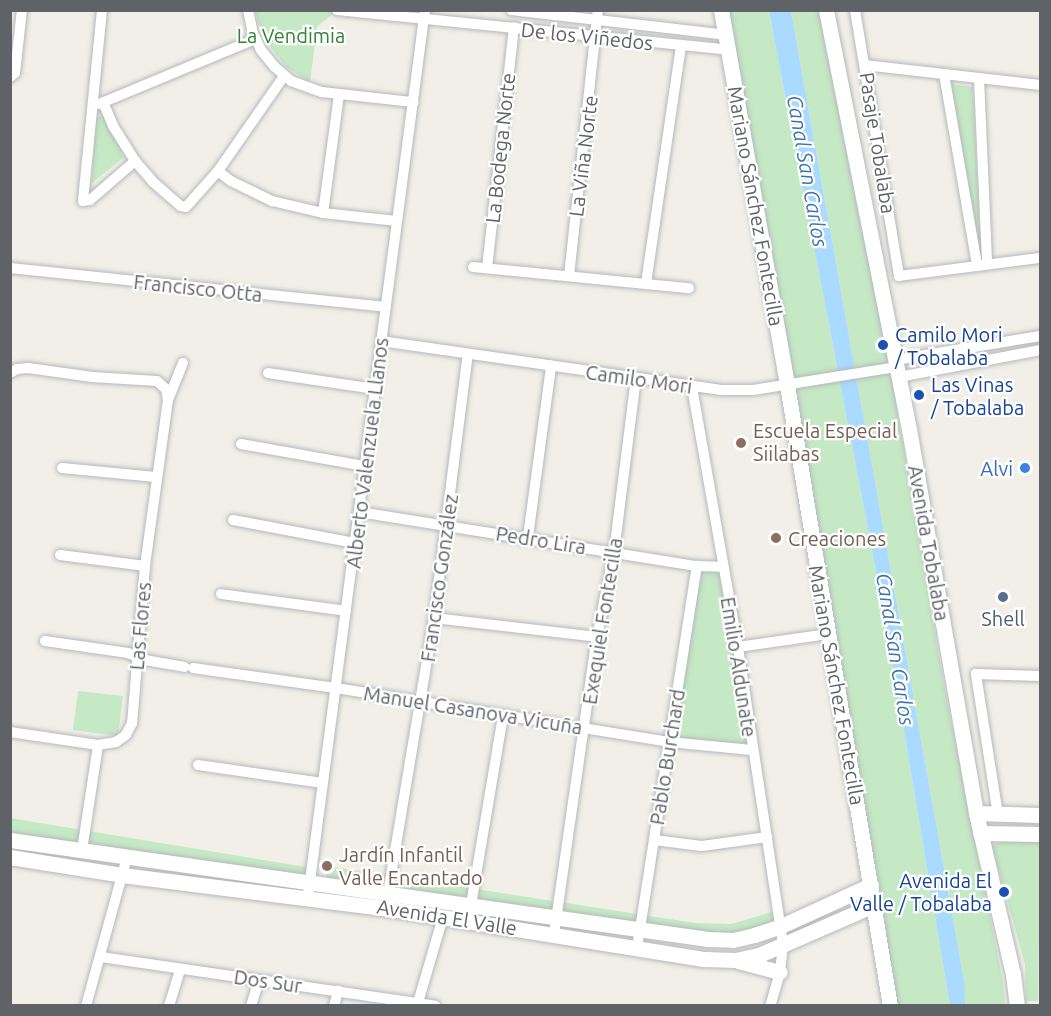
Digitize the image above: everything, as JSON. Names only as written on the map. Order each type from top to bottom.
[{"type":"street","points":[[102,10],[90,108],[82,198],[84,202],[90,200],[135,161]]},
{"type":"street","points":[[248,10],[255,39],[265,56],[284,76],[313,90],[339,95],[413,102]]},
{"type":"street","name":"De los Viñedos","points":[[337,10],[424,16],[681,46],[728,43]]},
{"type":"street","name":"De los Viñedos","points":[[512,10],[598,15],[728,43]]},
{"type":"street","name":"Mariano Sánchez Fontecilla","points":[[721,10],[787,385],[890,1005]]},
{"type":"street","name":"Avenida Tobalaba","points":[[826,10],[897,368],[976,813],[1011,967],[1017,1005]]},
{"type":"street","name":"Pasaje Tobalaba","points":[[855,10],[899,276],[982,265]]},
{"type":"street","points":[[10,77],[15,73],[18,13]]},
{"type":"street","name":"La Viña Norte","points":[[569,276],[598,15]]},
{"type":"street","name":"Alberto Valenzuela Llanos","points":[[309,889],[424,16]]},
{"type":"street","name":"La Bodega Norte","points":[[487,268],[514,28]]},
{"type":"street","points":[[90,108],[255,39]]},
{"type":"street","points":[[646,283],[681,46]]},
{"type":"street","points":[[865,65],[1041,86]]},
{"type":"street","points":[[944,74],[982,265]]},
{"type":"street","points":[[103,102],[113,126],[135,161],[153,182],[181,206],[186,207],[218,171],[284,76]]},
{"type":"street","points":[[979,78],[982,265]]},
{"type":"street","points":[[323,213],[339,95]]},
{"type":"street","points":[[218,171],[231,181],[272,201],[323,213],[397,221]]},
{"type":"street","points":[[982,265],[1041,258]]},
{"type":"street","points":[[473,267],[689,288]]},
{"type":"street","name":"Francisco Otta","points":[[10,268],[386,307]]},
{"type":"street","points":[[897,368],[963,349],[1041,336]]},
{"type":"street","name":"Camilo Mori","points":[[381,340],[692,387],[753,390],[897,368]]},
{"type":"street","points":[[963,349],[965,365]]},
{"type":"street","points":[[897,368],[965,365],[1041,350]]},
{"type":"street","name":"Francisco González","points":[[387,900],[434,618],[468,354]]},
{"type":"street","name":"Las Flores","points":[[10,732],[98,745],[116,742],[126,735],[132,723],[145,566],[156,477],[168,400],[183,363]]},
{"type":"street","points":[[528,537],[551,366]]},
{"type":"street","points":[[10,373],[17,369],[28,368],[92,378],[157,381],[166,389],[168,400]]},
{"type":"street","points":[[268,373],[375,389]]},
{"type":"street","name":"Exequiel Fontecilla","points":[[554,934],[597,637],[614,552],[636,379]]},
{"type":"street","name":"Emilio Aldunate","points":[[692,387],[722,567],[738,647],[781,927],[783,946],[780,972],[770,1005]]},
{"type":"street","points":[[241,444],[365,466]]},
{"type":"street","points":[[62,468],[156,477]]},
{"type":"street","name":"Pedro Lira","points":[[359,512],[528,537],[697,566],[722,567]]},
{"type":"street","points":[[234,520],[355,543]]},
{"type":"street","points":[[60,555],[145,566]]},
{"type":"street","name":"Pablo Burchard","points":[[637,948],[697,566]]},
{"type":"street","points":[[221,594],[346,611]]},
{"type":"street","points":[[434,618],[597,637]]},
{"type":"street","points":[[738,647],[828,634]]},
{"type":"street","name":"Manuel Casanova Vicuña","points":[[45,641],[128,653],[189,667],[336,688],[669,742],[752,750]]},
{"type":"street","points":[[998,815],[976,674],[1041,676]]},
{"type":"street","points":[[469,921],[503,715]]},
{"type":"street","points":[[82,850],[98,745]]},
{"type":"street","points":[[198,765],[323,783]]},
{"type":"street","points":[[976,813],[1041,815]]},
{"type":"street","points":[[980,833],[1041,834]]},
{"type":"street","points":[[654,840],[702,846],[767,837]]},
{"type":"street","name":"Avenida El Valle","points":[[10,840],[387,900],[471,905],[639,930],[733,940],[781,927],[871,885]]},
{"type":"street","name":"Avenida El Valle","points":[[10,857],[122,875],[309,889]]},
{"type":"street","points":[[86,1005],[127,857]]},
{"type":"street","name":"Avenida El Valle","points":[[387,900],[443,917],[705,959],[735,960],[783,946],[874,905]]},
{"type":"street","points":[[418,1004],[443,917]]},
{"type":"street","name":"Dos Sur","points":[[101,957],[435,1005]]},
{"type":"street","points":[[735,960],[780,972]]},
{"type":"street","points":[[169,1005],[180,969]]},
{"type":"street","points":[[251,1005],[259,980]]},
{"type":"street","points":[[334,1005],[338,992]]},
{"type":"green space","name":"La Vendimia","points":[[255,11],[336,11],[317,27],[310,82],[286,67],[263,38]]},
{"type":"green space","points":[[725,11],[769,11],[885,618],[950,1005],[896,1005]]},
{"type":"green space","points":[[791,11],[823,11],[876,287],[944,685],[1003,982],[1005,1005],[965,1005],[965,986]]},
{"type":"green space","points":[[951,84],[973,87],[981,259]]},
{"type":"green space","points":[[103,115],[124,157],[92,183],[96,118]]},
{"type":"green space","points":[[697,566],[722,567],[752,750],[669,742]]},
{"type":"green space","points":[[78,691],[123,696],[118,736],[73,730]]},
{"type":"green space","points":[[10,818],[312,868],[310,882],[11,838]]},
{"type":"green space","points":[[1001,841],[1040,843],[1038,1001],[1026,1001],[1025,964],[992,846]]},
{"type":"green space","points":[[327,866],[695,923],[731,924],[778,910],[781,926],[733,940],[325,883]]},
{"type":"water","name":"Canal San Carlos","points":[[769,11],[791,11],[965,986],[965,1005],[950,1005],[885,618]]},
{"type":"place","name":"Camilo Mori / Tobalaba","points":[[883,345]]},
{"type":"place","name":"Las Vinas / Tobalaba","points":[[919,395]]},
{"type":"place","name":"Escuela Especial Siilabas","points":[[741,443]]},
{"type":"place","name":"Alvi","points":[[1025,468]]},
{"type":"place","name":"Creaciones","points":[[776,538]]},
{"type":"place","name":"Shell","points":[[1003,597]]},
{"type":"place","name":"Jardín Infantil Valle Encantado","points":[[327,866]]},
{"type":"place","name":"Avenida El Valle / Tobalaba","points":[[1004,892]]}]
